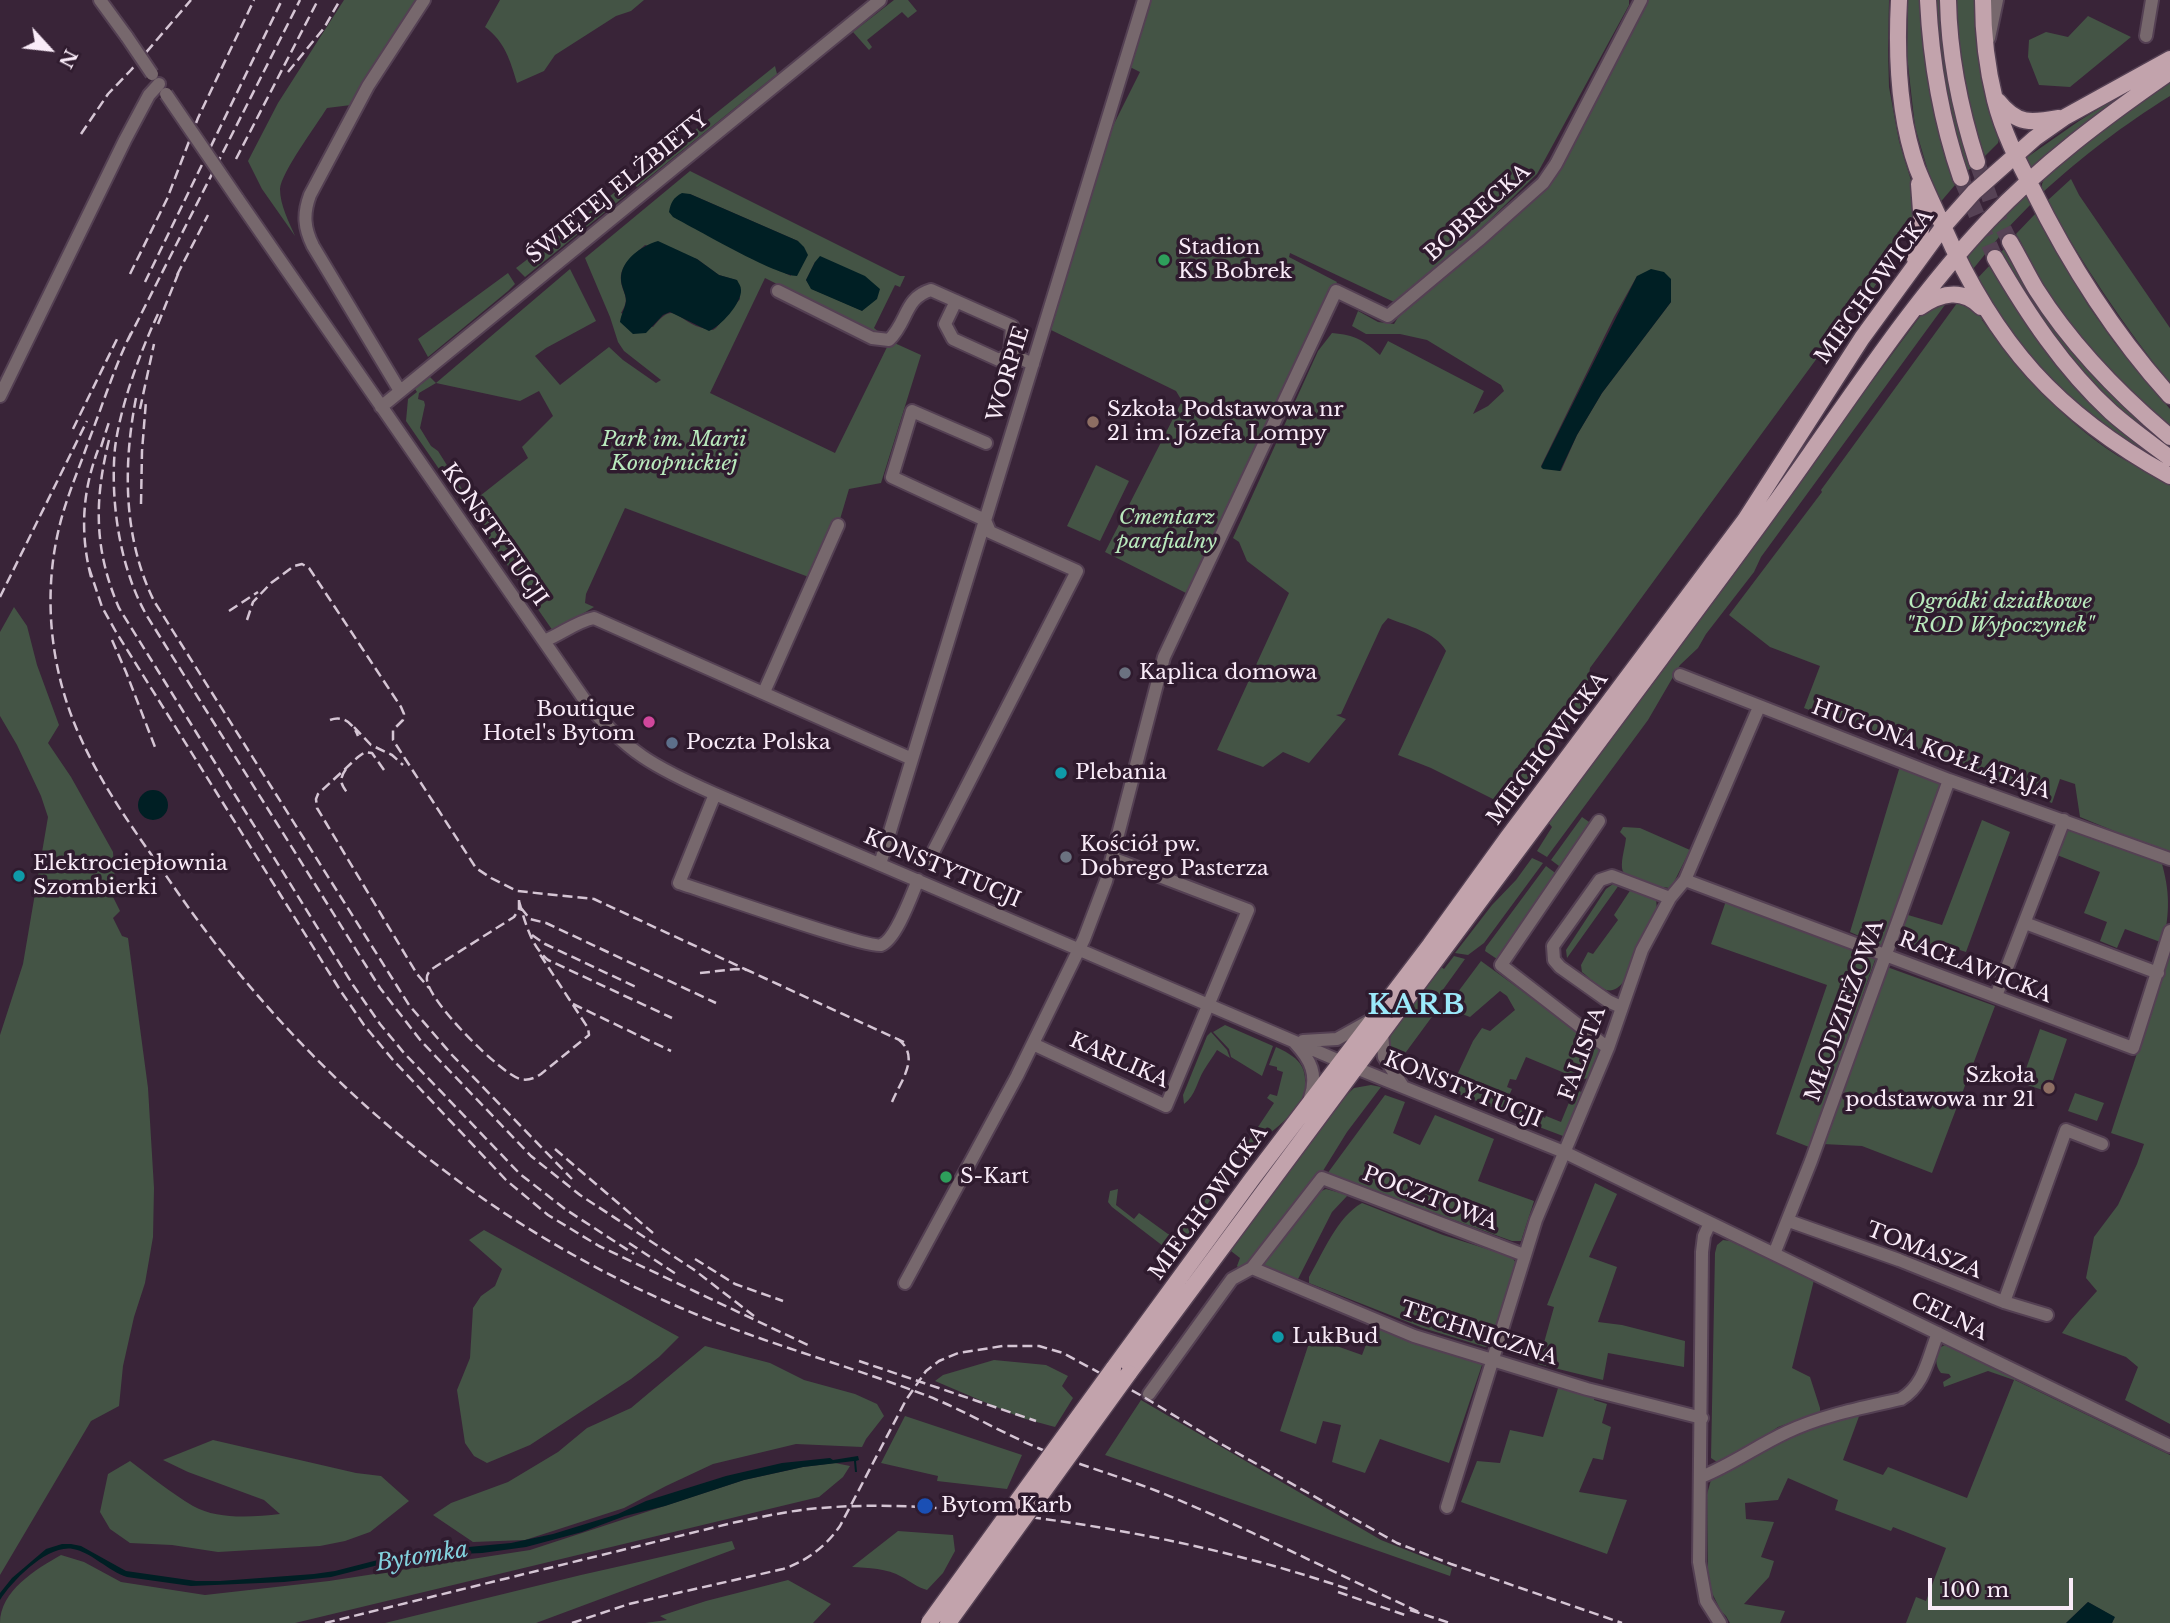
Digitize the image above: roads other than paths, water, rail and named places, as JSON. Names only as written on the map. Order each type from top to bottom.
[{"type":"main road","points":[[1897,289],[1915,258],[1920,238],[1922,209],[1917,168],[1908,134],[1900,83],[1899,0]]},
{"type":"main road","points":[[1928,0],[1938,94],[1961,178]]},
{"type":"main road","points":[[1948,0],[1956,76],[1966,126],[1977,162]]},
{"type":"main road","points":[[1983,0],[1986,52],[1994,94],[2014,155],[2088,289],[2134,353],[2170,396]]},
{"type":"main road","points":[[1994,94],[2007,112],[2019,119],[2036,122],[2064,117],[2170,59]]},
{"type":"main road","name":"MIECHOWICKA","points":[[1121,1371],[1212,1260],[1349,1064],[1783,492],[1908,315],[1956,256],[2029,182],[2105,117],[2170,72]]},
{"type":"main road","name":"MIECHOWICKA","points":[[1377,1026],[1443,927],[1508,837],[1745,520],[1847,360],[1943,227],[1974,192],[2014,155],[2064,117]]},
{"type":"main road","points":[[1917,168],[1956,256],[1986,312],[2019,357],[2075,413],[2121,447],[2170,476]]},
{"type":"main road","points":[[2010,242],[2036,289],[2082,351],[2119,391],[2170,437]]},
{"type":"main road","points":[[1996,258],[2037,325],[2081,381],[2110,411],[2170,458]]},
{"type":"main road","points":[[1908,315],[1935,298],[1953,294],[1970,298],[1986,312]]},
{"type":"main road","name":"MIECHOWICKA","points":[[1121,1371],[1194,1259],[1305,1108],[1349,1064]]},
{"type":"main road","points":[[929,1623],[1121,1371]]},
{"type":"main road","points":[[948,1623],[1121,1371]]},
{"type":"street","name":"KONSTYTUCJI","points":[[100,0],[584,699],[623,742],[653,764],[715,794],[1292,1040],[1564,1152],[1710,1223]]},
{"type":"street","points":[[400,391],[313,246],[306,231],[304,211],[368,86],[424,0]]},
{"type":"street","name":"ŚWIĘTEJ ELŻBIETY","points":[[381,407],[880,0]]},
{"type":"street","name":"WORPIE","points":[[880,864],[1143,0]]},
{"type":"street","name":"BOBRECKA","points":[[1112,858],[1164,657],[1336,291],[1388,316],[1543,183],[1556,164],[1641,0]]},
{"type":"street","points":[[1986,52],[1997,0]]},
{"type":"street","points":[[2146,36],[2152,0]]},
{"type":"street","points":[[0,396],[125,140],[149,95],[159,84]]},
{"type":"street","points":[[778,291],[872,338],[889,340],[898,332],[918,294],[932,289],[1012,326],[1010,354]]},
{"type":"street","points":[[956,301],[945,324],[953,339],[999,360],[1010,354]]},
{"type":"street","points":[[1010,354],[1033,364]]},
{"type":"street","points":[[929,860],[1077,571],[990,532],[985,520],[892,477],[912,411],[986,443]]},
{"type":"street","points":[[764,692],[838,526]]},
{"type":"street","points":[[544,641],[578,622],[594,618],[912,759]]},
{"type":"street","name":"HUGONA KOŁŁĄTAJA","points":[[1680,675],[1949,780],[2170,859]]},
{"type":"street","name":"FALISTA","points":[[1447,1507],[1524,1255],[1548,1187],[1608,1048],[1620,1007],[1642,950],[1670,898],[1685,880],[1759,707]]},
{"type":"street","name":"MŁODZIEŻOWA","points":[[1774,1254],[1789,1220],[1949,780]]},
{"type":"street","points":[[715,794],[679,883],[877,945],[886,942],[894,932],[918,880]]},
{"type":"street","points":[[1996,996],[2064,820]]},
{"type":"street","points":[[1599,821],[1501,965],[1608,1048]]},
{"type":"street","points":[[905,1283],[1033,1044],[1079,949],[1106,881],[1112,858]]},
{"type":"street","name":"KARLIKA","points":[[1033,1044],[1166,1107],[1248,910],[1112,858]]},
{"type":"street","points":[[1620,1007],[1560,967],[1554,960],[1553,946],[1600,880],[1612,876],[1670,898]]},
{"type":"street","name":"RACŁAWICKA","points":[[1685,880],[2133,1048],[2158,973]]},
{"type":"street","points":[[2025,923],[2158,973],[2170,931]]},
{"type":"street","points":[[1292,1040],[1337,1040],[1377,1026],[1384,1057],[1402,1086]]},
{"type":"street","points":[[1292,1040],[1304,1052],[1314,1072],[1314,1086],[1305,1108]]},
{"type":"street","points":[[2004,1302],[2066,1130],[2102,1144]]},
{"type":"street","name":"POCZTOWA","points":[[1252,1268],[1322,1178],[1524,1255]]},
{"type":"street","name":"TOMASZA","points":[[1789,1220],[2004,1302],[2047,1315]]},
{"type":"street","points":[[1710,1223],[1703,1236],[1702,1252],[1699,1562],[1706,1601],[1720,1623]]},
{"type":"street","name":"CELNA","points":[[1710,1223],[2170,1446]]},
{"type":"street","points":[[1149,1394],[1232,1279],[1252,1268]]},
{"type":"street","name":"TECHNICZNA","points":[[1252,1268],[1414,1336],[1587,1389],[1702,1418]]},
{"type":"street","points":[[1701,1477],[1721,1469],[1788,1431],[1819,1419],[1901,1399],[1911,1393],[1919,1383],[1938,1333]]},
{"type":"tunnel","points":[[1977,162],[1993,207],[2010,242]]},
{"type":"tunnel","points":[[1961,178],[1995,258]]},
{"type":"railway","points":[[81,134],[108,94],[191,0]]},
{"type":"railway","points":[[130,274],[167,199],[198,118],[254,0]]},
{"type":"railway","points":[[145,282],[282,0]]},
{"type":"railway","points":[[128,340],[300,0]]},
{"type":"railway","points":[[236,159],[318,0]]},
{"type":"railway","points":[[288,72],[324,28],[340,0]]},
{"type":"railway","points":[[177,275],[208,215]]},
{"type":"railway","points":[[158,324],[180,269]]},
{"type":"railway","points":[[158,314],[126,398],[115,448],[114,469],[119,535],[130,578],[147,616],[380,988],[421,1041],[531,1156],[580,1195],[693,1269],[754,1316]]},
{"type":"railway","points":[[131,333],[59,528],[51,582],[51,609],[63,690],[71,716],[102,780],[176,890],[226,957],[280,1020],[337,1079],[399,1135],[464,1185],[533,1231],[605,1272],[711,1320],[925,1395],[1038,1448],[1174,1498],[1419,1612]]},
{"type":"railway","points":[[73,429],[119,335]]},
{"type":"railway","points":[[140,409],[154,344]]},
{"type":"railway","points":[[136,398],[129,449],[131,527],[136,552],[154,601],[409,1005],[452,1055],[572,1179]]},
{"type":"railway","points":[[141,504],[146,401]]},
{"type":"railway","points":[[101,447],[110,419]]},
{"type":"railway","points":[[0,597],[87,421]]},
{"type":"railway","points":[[109,440],[101,484],[99,525],[105,566],[119,608],[353,985],[404,1053],[520,1174],[565,1209],[634,1254]]},
{"type":"railway","points":[[91,577],[85,545],[84,513],[98,450]]},
{"type":"railway","points":[[247,620],[253,602],[271,583],[294,566],[302,564],[309,568],[401,707],[403,720],[393,730],[393,740],[476,868],[517,891],[594,899],[747,970]]},
{"type":"railway","points":[[89,568],[102,607],[116,632],[340,990],[393,1060],[506,1180],[548,1215],[599,1246],[812,1347]]},
{"type":"railway","points":[[229,611],[258,592]]},
{"type":"railway","points":[[112,640],[155,747]]},
{"type":"railway","points":[[330,720],[347,721],[358,736]]},
{"type":"railway","points":[[354,727],[371,745],[392,755],[403,765]]},
{"type":"railway","points":[[384,770],[372,753],[365,752],[318,794],[317,808],[417,974],[429,988]]},
{"type":"railway","points":[[346,769],[342,782],[349,795]]},
{"type":"railway","points":[[519,900],[519,909],[514,917],[433,968],[427,978],[440,1004],[467,1036],[497,1064],[523,1080],[541,1074],[589,1035],[588,1028],[539,953]]},
{"type":"railway","points":[[519,901],[533,941],[548,960],[672,1018]]},
{"type":"railway","points":[[521,908],[530,919],[546,923],[716,1003]]},
{"type":"railway","points":[[532,935],[545,944],[636,987]]},
{"type":"railway","points":[[700,973],[747,970],[908,1044]]},
{"type":"railway","points":[[573,1004],[671,1051]]},
{"type":"railway","points":[[892,1102],[909,1061],[905,1046],[898,1039]]},
{"type":"railway","points":[[555,1149],[653,1233]]},
{"type":"railway","points":[[629,1243],[676,1274]]},
{"type":"railway","points":[[695,1259],[735,1284],[783,1301]]},
{"type":"railway","points":[[572,1623],[629,1604],[783,1569],[808,1557],[829,1540],[840,1526],[906,1400],[926,1371],[939,1361],[958,1353],[1003,1346],[1039,1346],[1063,1353],[1397,1543],[1622,1623]]},
{"type":"railway","points":[[859,1361],[1036,1421]]},
{"type":"railway","points":[[325,1623],[732,1523],[799,1510],[847,1506],[951,1509],[1111,1529],[1272,1565],[1351,1590]]},
{"type":"railway","points":[[1338,1592],[1405,1615]]},
{"type":"railway","points":[[1410,1610],[1450,1623]]},
{"type":"place","name":"Stadion KS Bobrek","points":[[1164,260]]},
{"type":"place","name":"Szkoła Podstawowa nr 21 im. Józefa Lompy","points":[[1093,422]]},
{"type":"place","name":"Kaplica domowa","points":[[1125,673]]},
{"type":"place","name":"Boutique Hotel's Bytom","points":[[649,722]]},
{"type":"place","name":"Poczta Polska","points":[[672,743]]},
{"type":"place","name":"Plebania","points":[[1061,773]]},
{"type":"place","name":"Kościół pw. Dobrego Pasterza","points":[[1066,857]]},
{"type":"place","name":"Elektrociepłownia Szombierki","points":[[19,876]]},
{"type":"place","name":"Szkoła podstawowa nr 21","points":[[2049,1088]]},
{"type":"place","name":"S-Kart","points":[[946,1177]]},
{"type":"place","name":"LukBud","points":[[1278,1337]]},
{"type":"place","name":"Bytom Karb","points":[[925,1506]]},
{"type":"district","name":"KARB","points":[[1417,1006]]},
{"type":"park label","name":"Park im. Marii Konopnickiej","points":[[674,452]]},
{"type":"park label","name":"Cmentarz parafialny","points":[[1167,530]]},
{"type":"park label","name":"Ogródki działkowe \"ROD Wypoczynek\"","points":[[2000,614]]},
{"type":"water label","name":"Bytomka","points":[[422,1557]]}]
